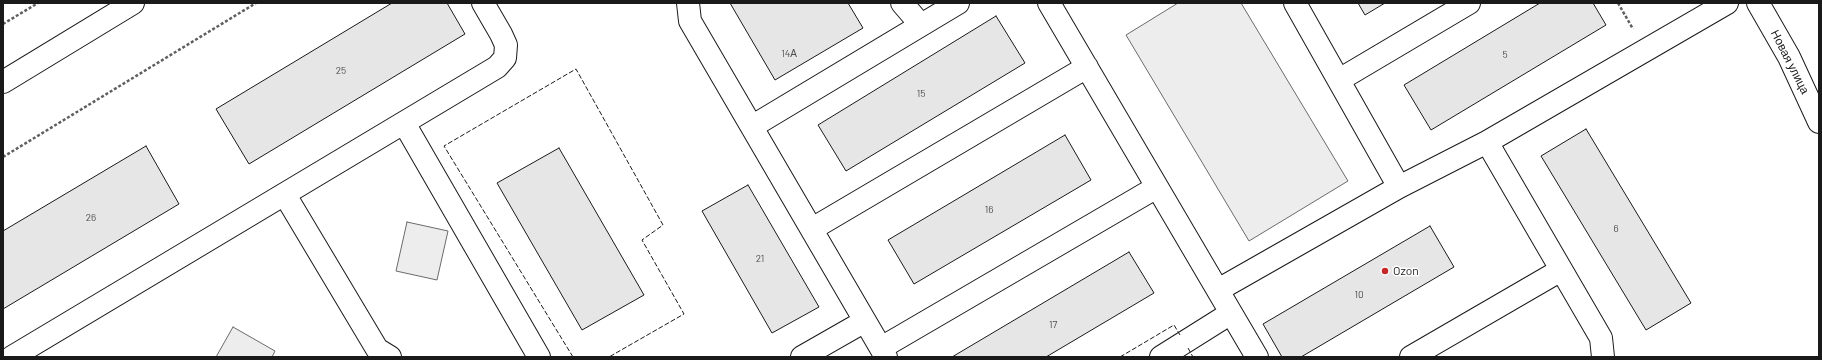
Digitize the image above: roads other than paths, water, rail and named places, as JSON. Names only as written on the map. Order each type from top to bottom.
[{"type":"street","points":[[5,75],[132,3]]},
{"type":"street","points":[[12,357],[497,67],[505,58],[506,46],[483,3]]},
{"type":"street","points":[[688,3],[690,21],[753,126],[884,352],[1157,187]]},
{"type":"street","points":[[902,3],[921,25]]},
{"type":"street","points":[[753,126],[958,3]]},
{"type":"street","points":[[1049,3],[1257,357]]},
{"type":"street","points":[[1295,3],[1340,80],[1399,187]]},
{"type":"street","points":[[1340,80],[1469,3]]},
{"type":"street","points":[[1218,290],[1399,187],[1487,142],[1728,3]]},
{"type":"street","name":"Новая улица","points":[[1767,6],[1819,122]]},
{"type":"street","points":[[812,229],[1087,67]]},
{"type":"street","points":[[404,123],[539,357]]},
{"type":"street","points":[[1487,142],[1601,338],[1602,357]]},
{"type":"street","points":[[284,195],[377,354]]},
{"type":"street","points":[[1411,357],[1561,270]]},
{"type":"street","points":[[1167,355],[1231,313]]},
{"type":"street","points":[[802,357],[865,321]]},
{"type":"place","name":"Ozon","points":[[1385,271]]}]
